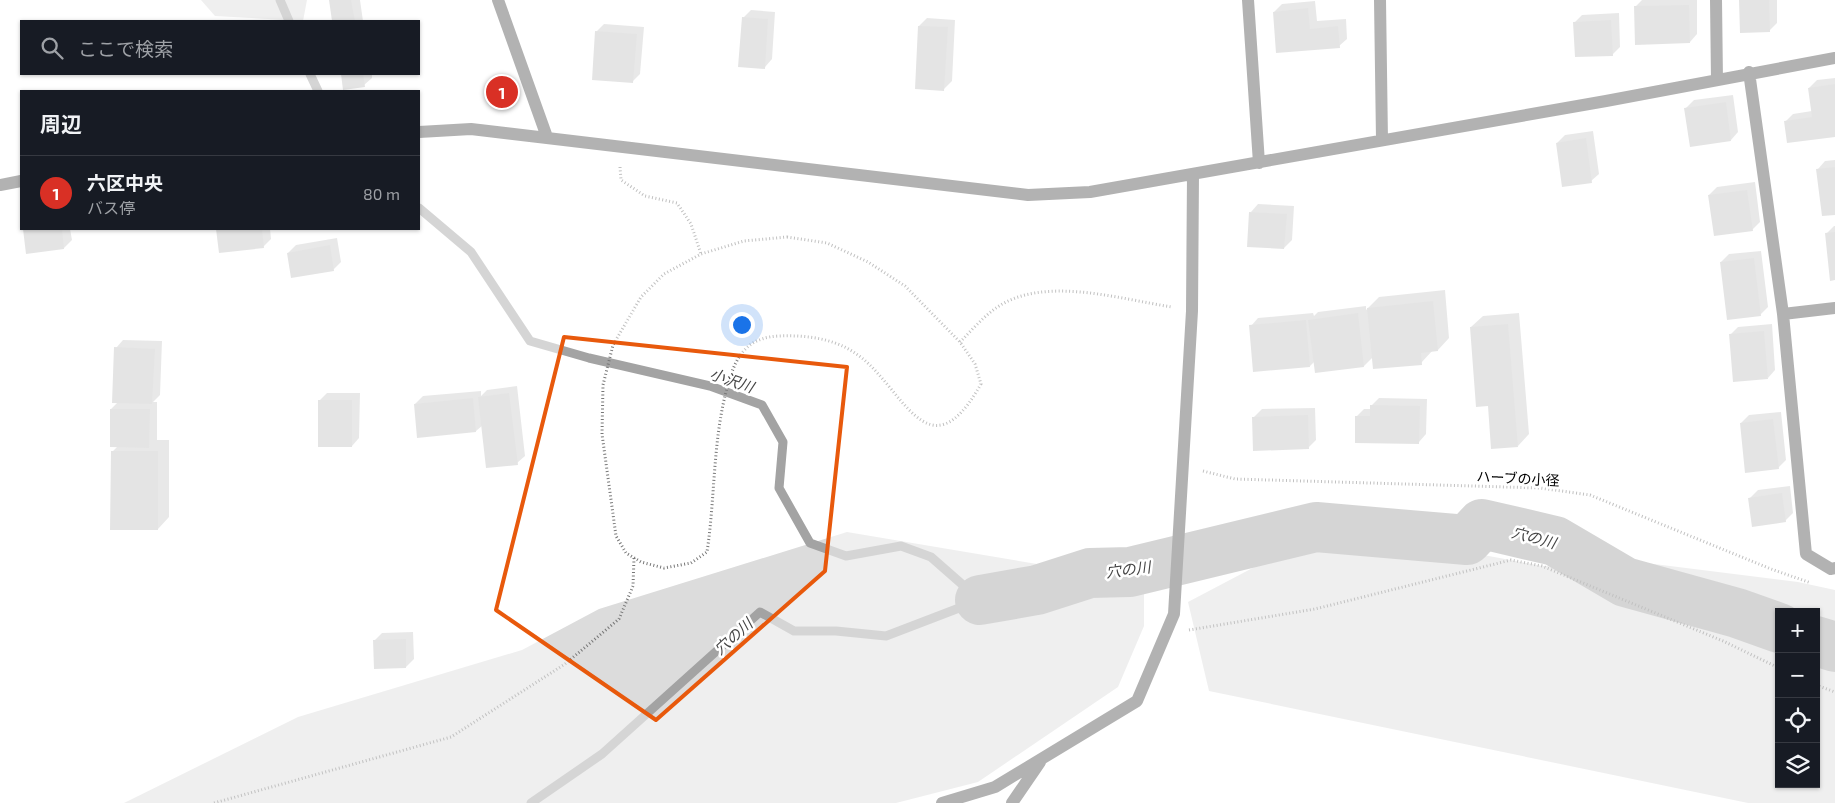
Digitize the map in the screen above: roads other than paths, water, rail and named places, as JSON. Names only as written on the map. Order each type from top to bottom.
[{"type":"street","points":[[498,0],[547,137]]},
{"type":"street","points":[[1248,0],[1259,163]]},
{"type":"street","points":[[1380,0],[1382,140]]},
{"type":"street","points":[[1716,0],[1717,80]]},
{"type":"street","points":[[420,132],[471,129],[617,144],[1028,195],[1090,192],[1193,175],[1717,80],[1749,72],[1835,58]]},
{"type":"street","points":[[1749,72],[1783,314],[1806,554],[1831,569],[1835,568]]},
{"type":"street","points":[[942,803],[995,787],[1137,701],[1174,614],[1192,311],[1193,175]]},
{"type":"street","points":[[0,185],[20,182]]},
{"type":"street","points":[[1783,314],[1835,308]]},
{"type":"street","points":[[1012,803],[1043,758]]},
{"type":"waterway","name":"小沢川","points":[[280,0],[289,20]]},
{"type":"waterway","name":"小沢川","points":[[310,75],[318,90]]},
{"type":"waterway","name":"小沢川","points":[[420,209],[471,252],[530,341],[589,358],[710,386],[762,405],[783,442],[779,488],[810,543],[846,556],[901,546],[931,557],[980,600],[886,636],[836,631],[794,631],[760,612],[602,754],[531,803]]},
{"type":"waterway","name":"穴の川","points":[[980,600],[1037,590],[1090,573],[1130,572],[1316,527],[1467,540],[1482,524],[1555,541],[1625,582],[1737,613],[1775,627]]},
{"type":"waterway","name":"穴の川","points":[[1820,642],[1835,647]]},
{"type":"place","name":"六区中央","points":[[502,92]]}]
